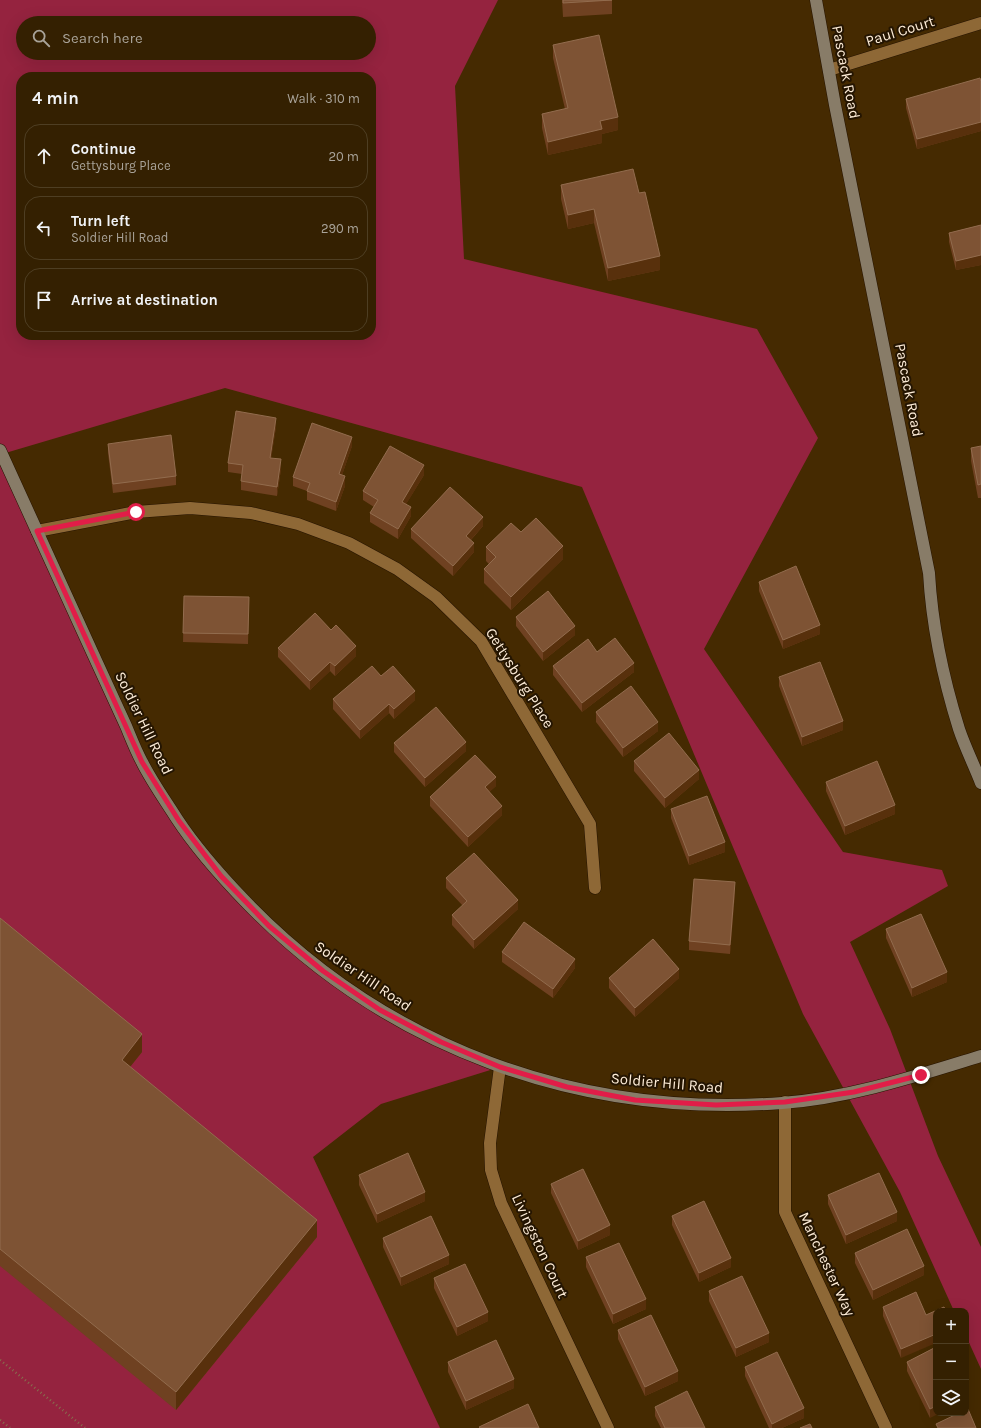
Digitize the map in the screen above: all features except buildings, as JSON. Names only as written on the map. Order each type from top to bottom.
[{"type":"street","name":"Pascack Road","points":[[816,0],[929,573],[931,601],[943,671],[960,730],[981,783]]},
{"type":"street","name":"Paul Court","points":[[829,70],[981,23]]},
{"type":"street","name":"Soldier Hill Road","points":[[0,450],[142,762],[179,821],[221,876],[269,926],[329,976],[380,1010],[441,1042],[500,1067],[567,1087],[635,1100],[716,1105],[785,1102],[854,1092],[921,1075],[981,1056]]},
{"type":"street","name":"Gettysburg Place","points":[[37,531],[136,512],[190,508],[252,513],[298,524],[349,543],[397,569],[436,597],[481,641],[590,824],[595,888]]},
{"type":"street","name":"Livingston Court","points":[[500,1067],[490,1144],[491,1170],[501,1203],[608,1428]]},
{"type":"street","name":"Manchester Way","points":[[785,1102],[785,1212],[886,1428]]},
{"type":"path","points":[[0,1360],[85,1428]]},
{"type":"path","points":[[0,1420],[10,1428]]},
{"type":"shaded area","points":[[0,0],[498,0],[455,86],[464,259],[757,329],[818,438],[704,649],[843,852],[942,870],[948,886],[850,942],[890,1029],[938,1156],[981,1247],[981,1369],[969,1343],[969,1308],[953,1308],[900,1192],[803,1014],[582,487],[225,388],[2,454],[142,762],[179,821],[269,926],[380,1010],[500,1067],[381,1104],[313,1157],[440,1428],[0,1428]]},
{"type":"route","points":[[136,512],[37,531],[142,762],[179,821],[221,876],[269,926],[323,971],[380,1010],[441,1042],[500,1067],[567,1087],[635,1100],[716,1105],[785,1102],[854,1092],[921,1075]]}]
